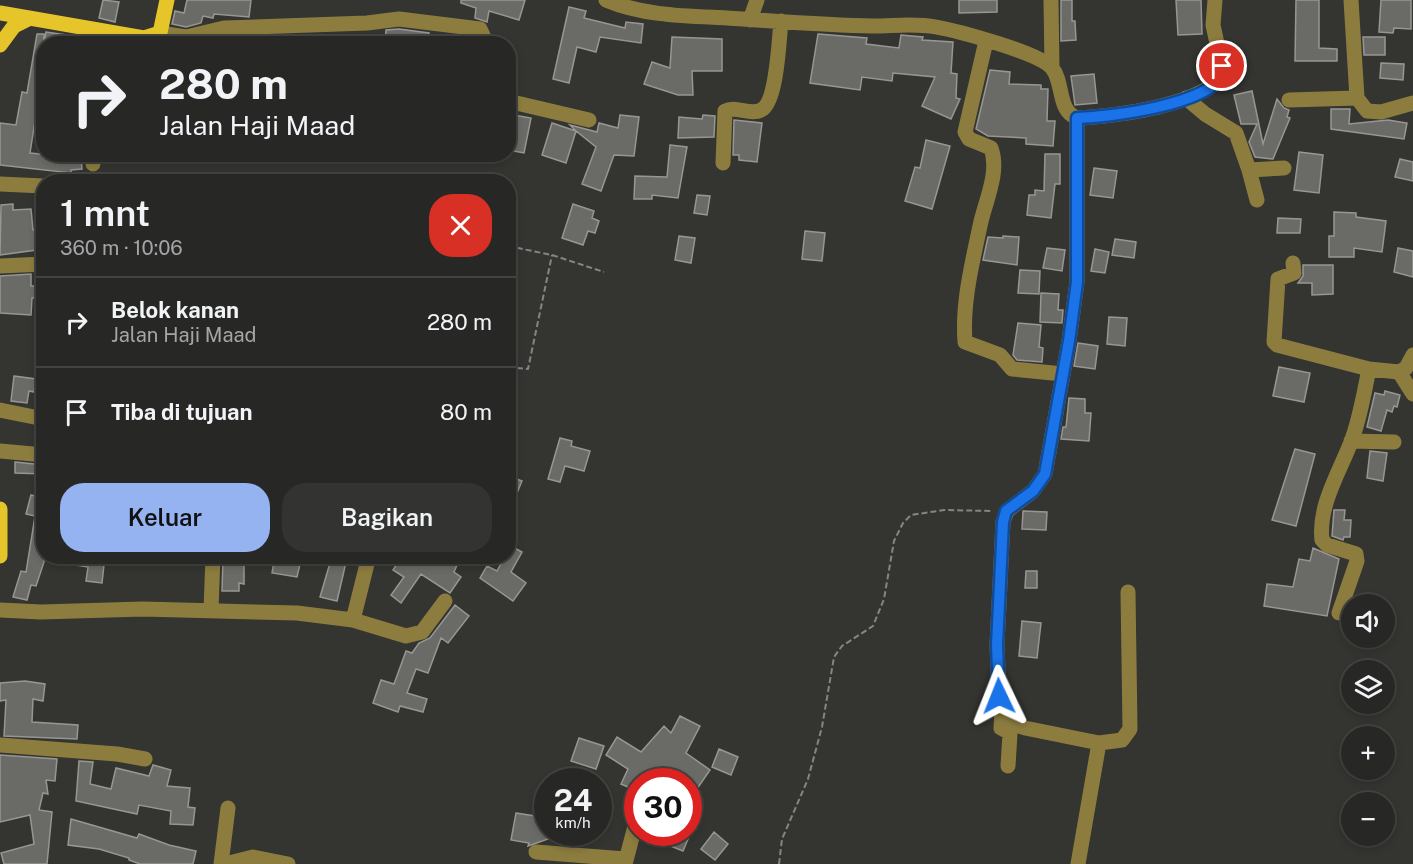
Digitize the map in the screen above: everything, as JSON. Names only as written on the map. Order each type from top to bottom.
[{"type":"main road","points":[[150,36],[160,33],[167,0]]},
{"type":"main road","points":[[0,13],[30,18],[89,36]]},
{"type":"main road","points":[[0,45],[14,26],[30,18]]},
{"type":"main road","points":[[0,509],[0,556]]},
{"type":"street","points":[[606,0],[626,7],[661,14],[936,27],[1026,54],[1052,67]]},
{"type":"street","points":[[750,20],[757,0]]},
{"type":"street","points":[[1051,0],[1052,67],[1065,106],[1070,115],[1077,118],[1137,112],[1209,89],[1223,74],[1213,25],[1215,0]]},
{"type":"street","points":[[1351,0],[1357,98],[1367,111],[1381,112],[1413,103]]},
{"type":"street","points":[[190,36],[224,28],[367,23],[399,19],[480,29],[483,36]]},
{"type":"street","points":[[723,163],[725,111],[731,109],[754,112],[763,110],[771,99],[781,21]]},
{"type":"street","points":[[160,33],[180,36]]},
{"type":"street","points":[[986,41],[965,132],[969,139],[991,148],[994,171],[980,224],[966,301],[965,342],[1000,355],[1012,369],[1063,374]]},
{"type":"street","points":[[1186,98],[1205,114],[1236,133],[1257,200]]},
{"type":"street","points":[[1289,100],[1357,98]]},
{"type":"street","points":[[516,103],[589,120]]},
{"type":"street","points":[[1008,766],[1010,733],[1001,728],[1002,711],[999,696],[997,645],[1003,522],[1006,511],[1033,491],[1045,474],[1077,282],[1077,118]]},
{"type":"street","points":[[1249,170],[1284,168]]},
{"type":"street","points":[[0,184],[36,186]]},
{"type":"street","points":[[1293,262],[1294,273],[1278,279],[1274,342],[1277,345],[1369,369],[1399,372],[1406,368],[1413,355]]},
{"type":"street","points":[[0,266],[36,264]]},
{"type":"street","points":[[1339,613],[1357,561],[1356,554],[1352,550],[1327,545],[1322,540],[1321,533],[1326,505],[1351,441],[1369,369]]},
{"type":"street","points":[[1399,372],[1413,394]]},
{"type":"street","points":[[0,410],[36,417]]},
{"type":"street","points":[[1351,441],[1394,442]]},
{"type":"street","points":[[0,451],[36,454]]},
{"type":"street","points":[[211,610],[213,564]]},
{"type":"street","points":[[353,620],[367,564]]},
{"type":"street","points":[[1002,711],[1013,724],[1025,728],[1099,743],[1122,740],[1130,729],[1128,592]]},
{"type":"street","points":[[0,610],[211,610],[297,613],[353,620],[396,635],[413,635],[422,632],[445,601]]},
{"type":"street","points":[[1078,864],[1099,743]]},
{"type":"street","points":[[0,745],[117,754],[145,759]]},
{"type":"street","points":[[228,808],[223,864],[253,857],[288,864]]},
{"type":"street","points":[[536,852],[625,861],[629,846]]},
{"type":"path","points":[[516,248],[552,255],[604,272]]},
{"type":"path","points":[[516,368],[528,369],[552,255]]},
{"type":"path","points":[[779,864],[782,839],[808,779],[822,727],[834,657],[842,646],[873,626],[884,599],[894,541],[903,523],[911,515],[944,510],[1006,511]]},
{"type":"building","points":[[103,0],[119,2],[115,22],[99,18]]},
{"type":"building","points":[[187,0],[251,0],[249,17],[214,14],[213,18],[203,16],[201,23],[186,27],[172,24],[175,11],[184,13]]},
{"type":"building","points":[[461,0],[525,0],[519,20],[489,11],[487,22],[475,18],[476,8],[461,3]]},
{"type":"building","points":[[959,0],[997,0],[997,12],[959,13]]},
{"type":"building","points":[[1061,0],[1072,0],[1072,21],[1075,21],[1076,40],[1061,41]]},
{"type":"building","points":[[1176,0],[1201,0],[1202,34],[1178,35]]},
{"type":"building","points":[[1296,0],[1319,0],[1319,48],[1337,49],[1337,61],[1295,61]]},
{"type":"building","points":[[1381,0],[1411,0],[1411,29],[1394,28],[1393,33],[1379,32]]},
{"type":"building","points":[[569,7],[586,11],[584,18],[625,28],[626,22],[643,24],[641,43],[600,37],[596,52],[577,47],[569,83],[553,79]]},
{"type":"building","points":[[399,29],[429,33],[429,36],[386,36],[386,30]]},
{"type":"building","points":[[46,32],[73,36],[45,36]]},
{"type":"building","points":[[818,34],[867,38],[866,44],[899,48],[901,35],[923,37],[922,40],[953,42],[951,73],[957,74],[956,98],[960,99],[951,119],[922,106],[935,77],[893,73],[892,81],[862,77],[860,90],[810,83]]},
{"type":"building","points":[[672,37],[722,39],[722,71],[692,71],[693,95],[678,95],[644,84],[652,62],[670,68]]},
{"type":"building","points":[[1363,37],[1385,37],[1385,55],[1364,55]]},
{"type":"building","points":[[36,40],[36,121],[30,153],[36,154],[36,162],[81,162],[82,169],[71,170],[71,173],[0,165],[0,123],[16,125],[22,92],[27,93]]},
{"type":"building","points":[[1381,63],[1404,64],[1403,80],[1380,78]]},
{"type":"building","points":[[990,70],[1010,72],[1009,84],[1041,85],[1041,89],[1048,89],[1047,121],[1055,121],[1053,146],[1026,144],[1026,138],[988,136],[976,129]]},
{"type":"building","points":[[1094,74],[1097,103],[1075,105],[1071,76]]},
{"type":"building","points":[[1252,91],[1263,144],[1277,99],[1284,108],[1289,110],[1287,117],[1290,118],[1273,159],[1255,157],[1249,142],[1257,124],[1241,124],[1234,95]]},
{"type":"building","points":[[1331,109],[1350,109],[1349,124],[1388,120],[1407,123],[1404,139],[1331,129]]},
{"type":"building","points":[[516,115],[531,118],[524,153],[516,152]]},
{"type":"building","points":[[620,115],[639,117],[634,156],[614,155],[601,191],[582,184],[596,147],[570,125],[597,132],[599,123],[618,128]]},
{"type":"building","points":[[703,115],[715,116],[714,137],[678,138],[679,117],[702,119]]},
{"type":"building","points":[[734,120],[762,123],[757,162],[739,160],[739,155],[733,155]]},
{"type":"building","points":[[552,123],[576,131],[566,163],[542,155]]},
{"type":"building","points":[[926,140],[950,146],[932,209],[905,201],[915,167],[920,168]]},
{"type":"building","points":[[670,145],[687,147],[678,198],[652,195],[652,199],[634,199],[635,176],[667,177]]},
{"type":"building","points":[[1299,152],[1323,155],[1319,193],[1294,190]]},
{"type":"building","points":[[1045,154],[1060,154],[1060,184],[1055,184],[1051,218],[1027,215],[1029,195],[1035,195],[1035,190],[1044,191]]},
{"type":"building","points":[[1400,159],[1413,162],[1413,181],[1395,177]]},
{"type":"building","points":[[1094,168],[1117,171],[1113,198],[1090,195]]},
{"type":"building","points":[[697,195],[710,196],[707,215],[694,213]]},
{"type":"building","points":[[13,204],[13,210],[31,209],[33,230],[36,230],[36,250],[0,255],[1,205]]},
{"type":"building","points":[[573,204],[594,211],[592,218],[599,221],[595,233],[588,231],[583,245],[562,238]]},
{"type":"building","points":[[1334,212],[1356,213],[1356,217],[1386,221],[1382,252],[1354,248],[1354,257],[1329,257],[1329,236],[1334,236]]},
{"type":"building","points":[[1278,218],[1301,219],[1300,233],[1277,233]]},
{"type":"building","points":[[805,231],[825,233],[822,261],[802,259]]},
{"type":"building","points":[[679,236],[695,238],[691,263],[675,260]]},
{"type":"building","points":[[1003,236],[1019,237],[1017,265],[983,260],[988,237],[1003,238]]},
{"type":"building","points":[[1115,239],[1136,242],[1134,258],[1112,255]]},
{"type":"building","points":[[1047,248],[1065,250],[1062,271],[1043,268]]},
{"type":"building","points":[[1398,248],[1413,251],[1413,277],[1394,272]]},
{"type":"building","points":[[1095,249],[1109,252],[1105,273],[1091,271]]},
{"type":"building","points":[[1303,265],[1333,265],[1333,294],[1312,295],[1312,283],[1298,283],[1303,276]]},
{"type":"building","points":[[1020,270],[1040,271],[1039,294],[1018,293]]},
{"type":"building","points":[[31,274],[31,286],[36,286],[36,298],[32,298],[31,315],[0,313],[0,276]]},
{"type":"building","points":[[1041,293],[1059,294],[1058,310],[1063,310],[1062,323],[1040,322]]},
{"type":"building","points":[[1109,317],[1127,318],[1125,346],[1107,344]]},
{"type":"building","points":[[1018,323],[1041,325],[1039,347],[1043,348],[1042,362],[1017,360],[1013,355]]},
{"type":"building","points":[[1078,343],[1098,346],[1095,369],[1074,366]]},
{"type":"building","points":[[1279,367],[1310,373],[1304,402],[1273,396]]},
{"type":"building","points":[[14,376],[36,379],[34,392],[29,391],[27,403],[11,401]]},
{"type":"building","points":[[1385,391],[1400,395],[1397,407],[1394,406],[1392,412],[1387,410],[1381,431],[1367,427],[1375,393],[1384,395]]},
{"type":"building","points":[[1069,398],[1085,399],[1085,413],[1091,413],[1089,441],[1061,439],[1063,427],[1066,427]]},
{"type":"building","points":[[560,438],[572,441],[571,446],[590,451],[584,471],[565,466],[560,482],[548,479]]},
{"type":"building","points":[[1295,449],[1315,454],[1296,526],[1272,520]]},
{"type":"building","points":[[1370,451],[1387,453],[1383,481],[1367,478]]},
{"type":"building","points":[[15,462],[36,464],[36,474],[15,473]]},
{"type":"building","points":[[516,479],[522,481],[516,495]]},
{"type":"building","points":[[31,495],[36,496],[36,564],[43,564],[36,586],[31,585],[27,600],[13,597],[21,571],[26,572],[35,516],[26,514]]},
{"type":"building","points":[[1334,510],[1345,510],[1344,520],[1351,520],[1350,537],[1344,537],[1343,540],[1332,536]]},
{"type":"building","points":[[1023,511],[1047,512],[1046,530],[1022,529]]},
{"type":"building","points":[[1313,548],[1339,559],[1327,616],[1264,606],[1267,584],[1293,587],[1299,559],[1310,561]]},
{"type":"building","points":[[516,549],[522,552],[516,563]]},
{"type":"building","points":[[69,564],[104,564],[102,583],[86,581],[88,567]]},
{"type":"building","points":[[223,564],[244,564],[244,584],[239,583],[239,591],[222,591]]},
{"type":"building","points":[[274,564],[300,564],[297,577],[272,573]]},
{"type":"building","points":[[330,564],[346,564],[337,601],[320,597]]},
{"type":"building","points":[[397,564],[458,564],[454,572],[461,577],[450,593],[421,574],[401,603],[391,595],[404,577],[393,570]]},
{"type":"building","points":[[501,564],[515,564],[511,572],[526,583],[513,601],[480,578],[487,566],[497,571]]},
{"type":"building","points":[[1026,571],[1037,571],[1037,588],[1025,588]]},
{"type":"building","points":[[455,605],[469,616],[448,643],[441,638],[428,673],[416,669],[407,693],[427,699],[423,712],[400,706],[398,712],[373,703],[381,680],[394,684],[406,651],[412,653],[419,643],[430,638]]},
{"type":"building","points":[[1022,621],[1041,623],[1037,658],[1019,656]]},
{"type":"building","points":[[25,681],[45,684],[43,701],[33,699],[32,722],[78,725],[77,739],[4,736],[6,700],[0,701],[0,683]]},
{"type":"building","points":[[680,716],[700,726],[686,753],[710,770],[702,782],[702,768],[626,768],[606,755],[617,737],[641,752],[664,726],[671,733]]},
{"type":"building","points":[[579,738],[604,746],[596,768],[571,761]]},
{"type":"building","points":[[719,749],[738,757],[731,775],[712,767]]},
{"type":"building","points":[[0,755],[57,759],[55,781],[46,780],[48,794],[43,793],[39,810],[52,812],[47,864],[4,864],[1,853],[34,844],[30,815],[0,822]]},
{"type":"building","points":[[79,761],[93,762],[90,784],[111,789],[116,768],[149,776],[153,765],[171,770],[167,786],[190,788],[188,807],[195,808],[193,825],[170,824],[171,811],[139,805],[137,814],[76,801]]},
{"type":"building","points":[[516,813],[534,816],[534,844],[528,846],[529,843],[511,840]]},
{"type":"building","points":[[71,819],[137,838],[139,834],[169,845],[196,851],[193,864],[140,864],[129,858],[99,849],[68,845]]},
{"type":"building","points":[[714,832],[728,844],[715,860],[701,849]]},
{"type":"building","points":[[670,846],[685,846],[683,851]]},
{"type":"route","points":[[999,696],[997,645],[1003,522],[1006,511],[1033,491],[1045,474],[1069,341],[1077,282],[1077,118],[1100,118],[1137,112],[1186,98],[1216,84],[1223,74],[1222,66]]}]
